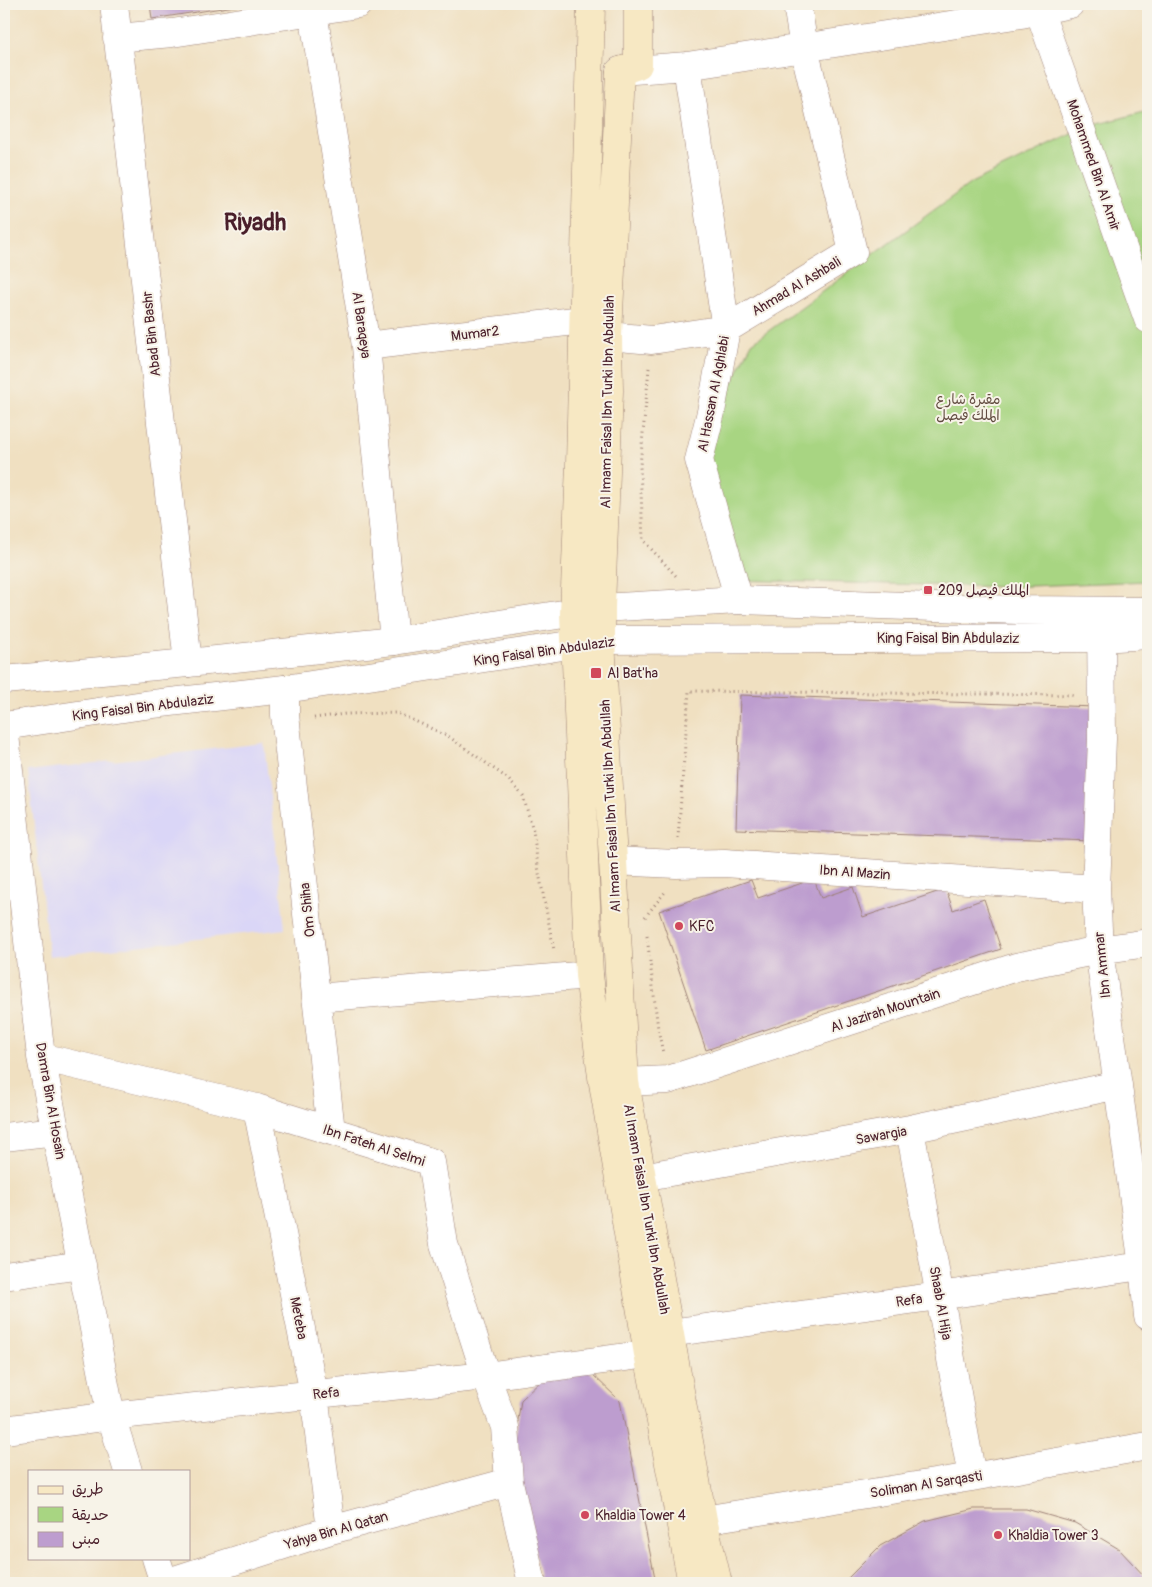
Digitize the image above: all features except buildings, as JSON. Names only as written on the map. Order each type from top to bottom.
[{"type":"main road","name":"Al Imam Faisal Ibn Turki Ibn Abdullah","points":[[591,4],[574,614],[589,975],[602,1077],[648,1354],[692,1583]]},
{"type":"main road","points":[[620,71],[638,65],[638,4]]},
{"type":"main road","name":"Al Imam Faisal Ibn Turki Ibn Abdullah","points":[[620,71],[608,336],[609,390],[601,608],[625,1082],[703,1520],[718,1583]]},
{"type":"street","name":"Abad Bin Bashr","points":[[114,4],[188,663]]},
{"type":"street","points":[[117,38],[172,33],[358,4]]},
{"type":"street","name":"Ahmad Al Ashbali","points":[[608,336],[652,340],[726,329],[854,252],[804,48],[797,4]]},
{"type":"street","points":[[620,71],[687,66],[804,48],[1026,9],[1070,4]]},
{"type":"street","name":"Mohammed Bin Al Amir","points":[[1026,9],[1148,319]]},
{"type":"street","name":"Al Baraqeya","points":[[313,12],[366,346],[394,641]]},
{"type":"street","name":"Al Hassan Al Aghlabi","points":[[687,66],[726,329],[699,460],[739,600]]},
{"type":"street","name":"Mumar2","points":[[366,346],[583,320]]},
{"type":"street","name":"King Faisal Bin Abdulaziz","points":[[4,680],[394,641],[574,614],[601,608],[739,600],[1017,610],[1148,611]]},
{"type":"street","name":"Ibn Ammar","points":[[1101,611],[1102,739],[1096,889],[1099,950],[1146,1266],[1148,1316]]},
{"type":"street","name":"King Faisal Bin Abdulaziz","points":[[4,726],[144,705],[285,690],[602,640],[1101,638],[1148,636]]},
{"type":"street","name":"Om Shiha","points":[[285,690],[286,722],[331,1131]]},
{"type":"street","name":"Damra Bin Al Hosain","points":[[4,726],[41,1057],[111,1416],[128,1470]]},
{"type":"street","name":"Ibn Al Mazin","points":[[613,861],[676,864],[725,862],[1096,889]]},
{"type":"street","name":"Al Jazirah Mountain","points":[[625,1082],[668,1080],[1016,967],[1099,950],[1148,943]]},
{"type":"street","points":[[316,998],[589,975]]},
{"type":"street","name":"Ibn Fateh Al Selmi","points":[[41,1057],[257,1108],[430,1162],[444,1244],[486,1376],[505,1427],[509,1482],[532,1583]]},
{"type":"street","name":"Sawargia","points":[[642,1177],[910,1129],[1118,1085]]},
{"type":"street","name":"Meteba","points":[[257,1108],[314,1394],[331,1530]]},
{"type":"street","name":"Shaab Al Hija","points":[[910,1129],[972,1477]]},
{"type":"street","points":[[4,1137],[56,1131]]},
{"type":"street","points":[[4,1276],[82,1266]]},
{"type":"street","name":"Refa","points":[[669,1333],[1146,1266]]},
{"type":"street","name":"Refa","points":[[4,1430],[111,1416],[486,1376],[648,1354]]},
{"type":"street","name":"Soliman Al Sarqasti","points":[[703,1520],[972,1477],[1148,1446]]},
{"type":"street","name":"Yahya Bin Al Qatan","points":[[164,1583],[331,1530],[509,1482]]},
{"type":"street","points":[[157,1560],[164,1583]]},
{"type":"path","points":[[652,340],[640,466],[643,540],[677,578]]},
{"type":"path","points":[[646,926],[645,916],[674,881],[689,691],[1102,695]]},
{"type":"path","points":[[286,722],[344,714],[397,713],[448,736],[507,778],[523,796],[533,830],[539,873],[560,978]]},
{"type":"path","points":[[647,935],[658,1029],[668,1080]]},
{"type":"shaded area","points":[[264,743],[285,929],[49,956],[28,771]]},
{"type":"green space","name":"مقبرة شارع الملك فيصل","points":[[1148,111],[1148,581],[1006,587],[731,580],[701,444],[752,343],[971,183],[1087,127]]},
{"type":"place","name":"الملك فيصل 209","points":[[928,590]]},
{"type":"place","name":"Al Bat'ha","points":[[596,673]]},
{"type":"place","name":"KFC","points":[[679,926]]},
{"type":"place","name":"Khaldia Tower 4","points":[[585,1515]]},
{"type":"place","name":"Khaldia Tower 3","points":[[998,1535]]},
{"type":"district","name":"Riyadh","points":[[255,222]]}]
